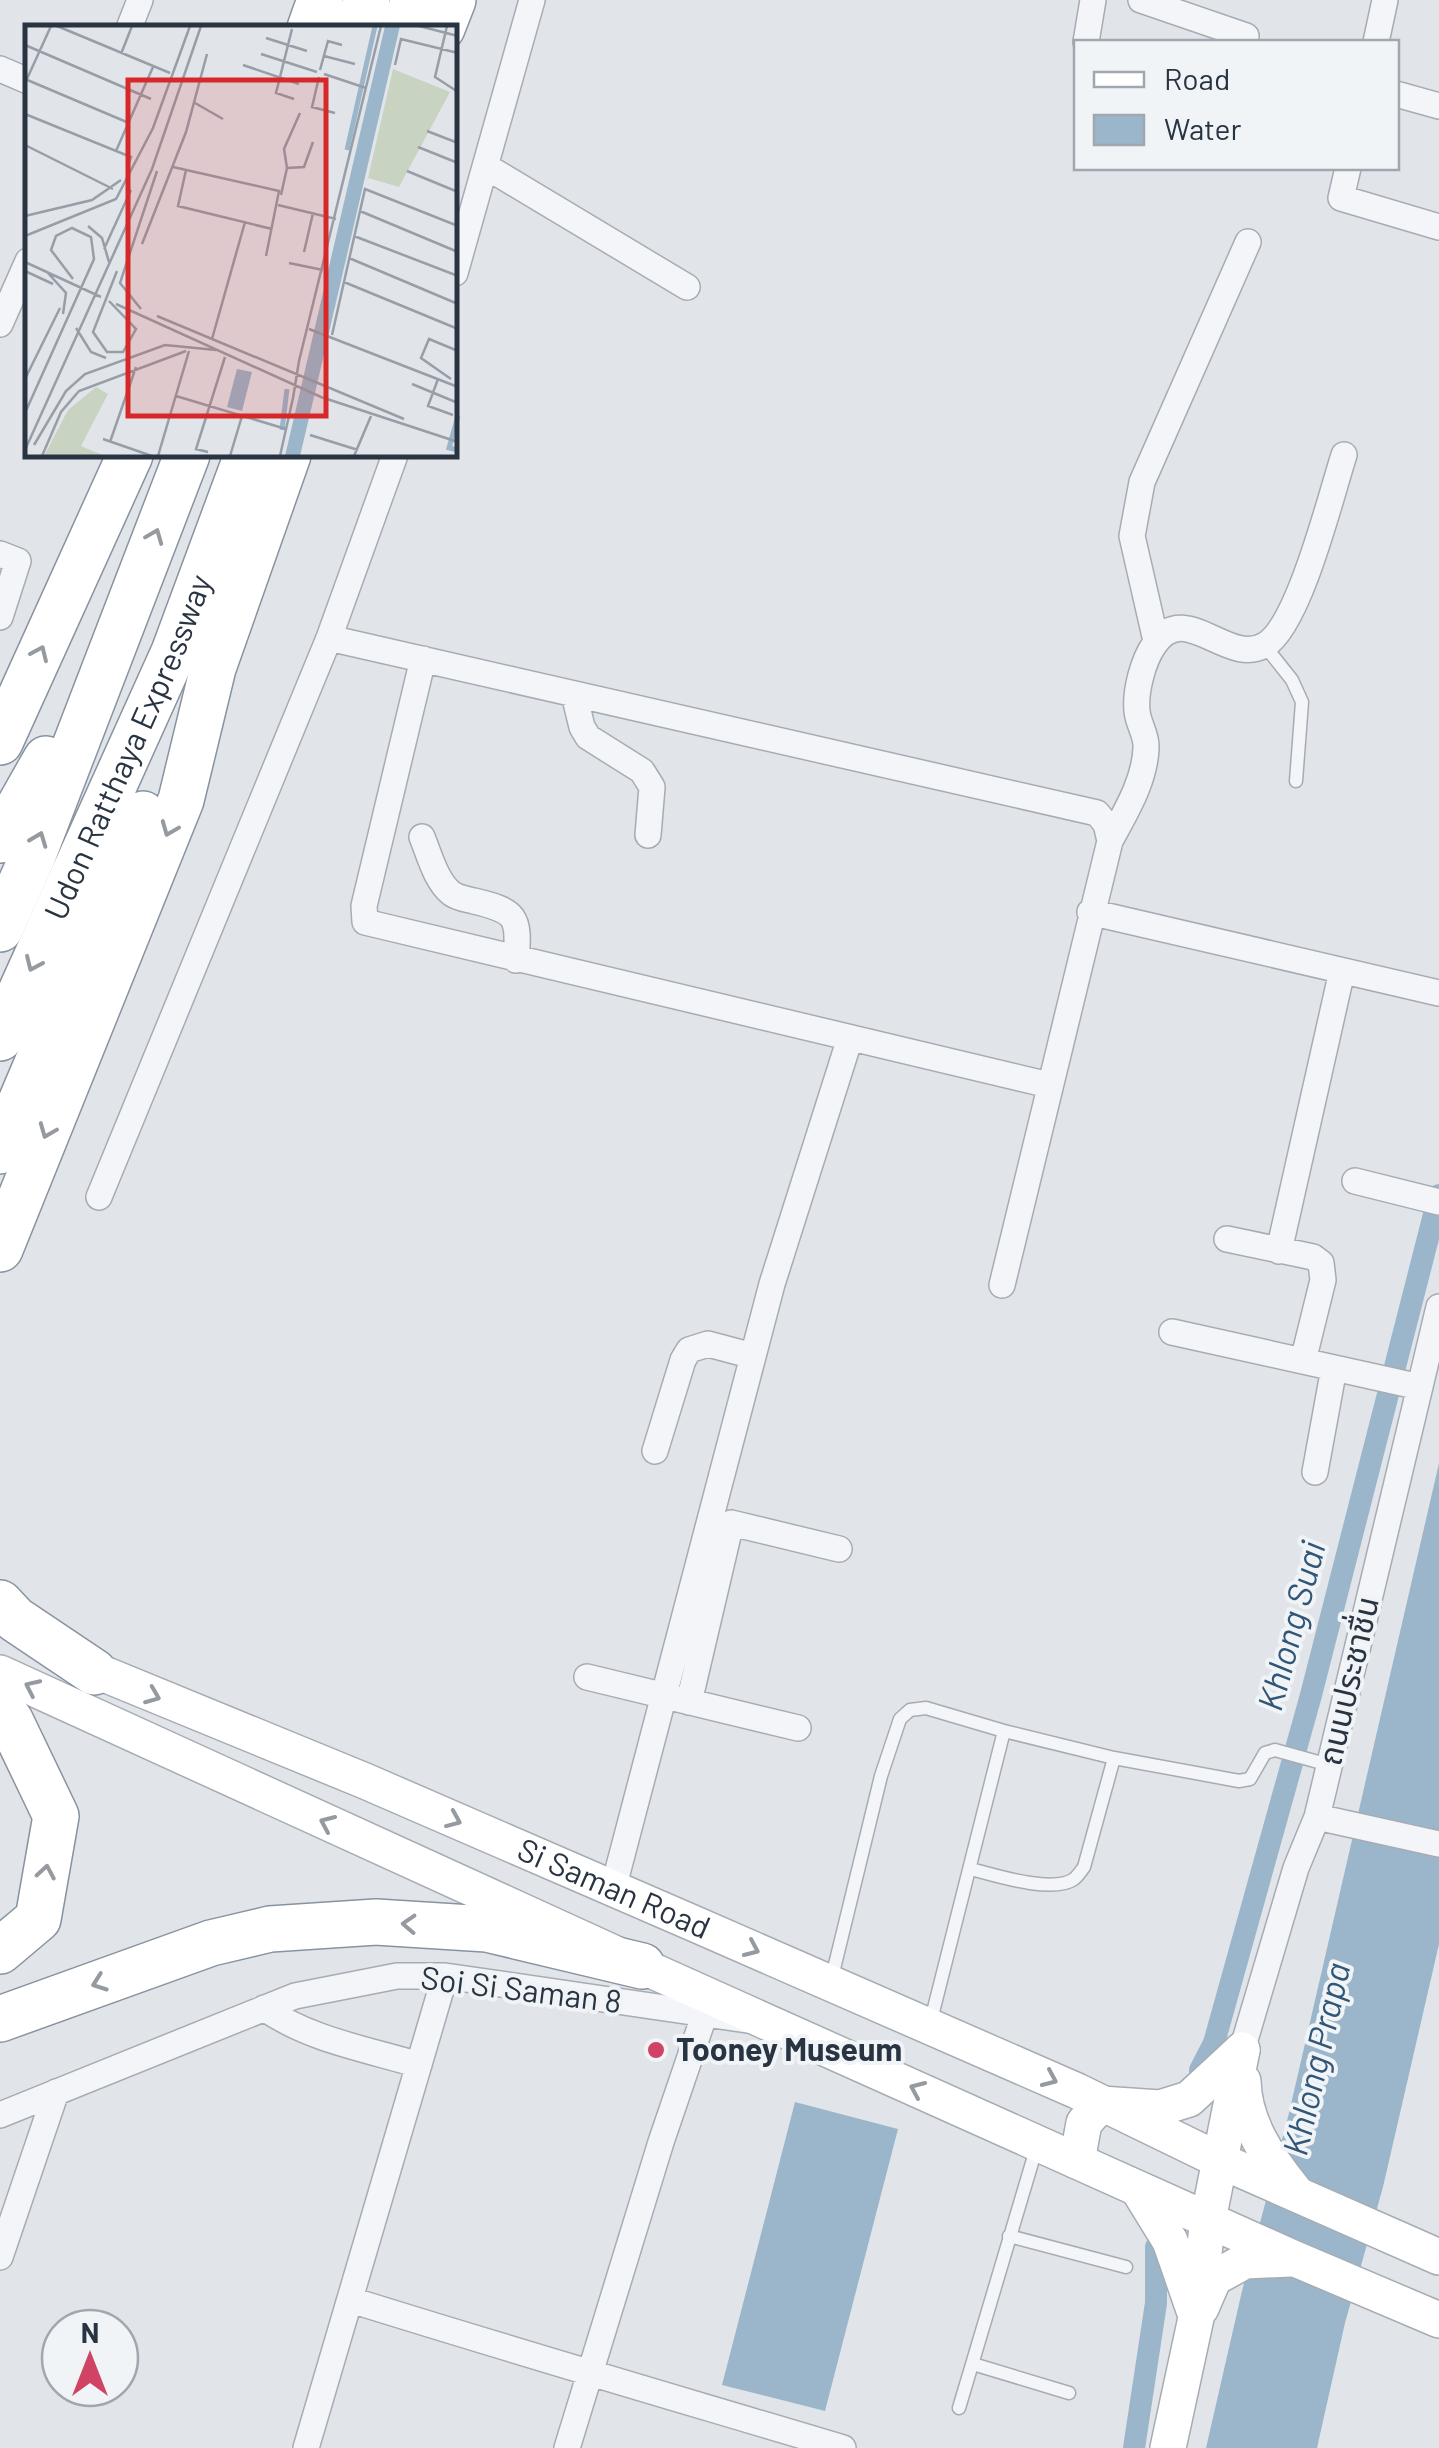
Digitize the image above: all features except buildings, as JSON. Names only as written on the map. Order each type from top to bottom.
[{"type":"highway","points":[[311,25],[320,0]]},
{"type":"highway","points":[[357,25],[367,0]]},
{"type":"highway","points":[[405,25],[414,0]]},
{"type":"highway","points":[[443,25],[453,0]]},
{"type":"highway","points":[[0,742],[129,458]]},
{"type":"highway","name":"Udon Ratthaya Expressway","points":[[0,929],[32,858],[186,458]]},
{"type":"highway","name":"Udon Ratthaya Expressway","points":[[0,1038],[174,652],[246,458]]},
{"type":"highway","points":[[0,1249],[181,800],[213,668],[287,458]]},
{"type":"highway","points":[[0,840],[118,629]]},
{"type":"highway","points":[[0,1151],[153,790],[213,668]]},
{"type":"highway","points":[[0,1603],[16,1619],[94,1672]]},
{"type":"highway","points":[[0,1712],[10,1720],[56,1816],[38,1919],[0,1950]]},
{"type":"highway","points":[[0,2019],[210,1943],[270,1929],[376,1922],[486,1929],[642,1966]]},
{"type":"main road","name":"Si Saman Road","points":[[0,1628],[94,1672],[346,1773],[929,2026],[1221,2160],[1268,2172],[1298,2195],[1408,2244]]},
{"type":"main road","name":"Si Saman Road","points":[[0,1673],[1208,2220],[1248,2250]]},
{"type":"main road","points":[[1077,2161],[1084,2123],[1101,2104],[1160,2108],[1190,2099],[1242,2050]]},
{"type":"main road","points":[[1168,2448],[1196,2318],[1208,2220],[1242,2050]]},
{"type":"main road","points":[[1242,2050],[1243,2093],[1268,2172]]},
{"type":"main road","points":[[1138,2189],[1170,2241],[1196,2318]]},
{"type":"main road","points":[[1372,2293],[1388,2259],[1408,2244]]},
{"type":"main road","points":[[1196,2318],[1214,2278],[1248,2250],[1294,2258],[1439,2320]]},
{"type":"street","points":[[129,25],[140,0]]},
{"type":"street","points":[[458,263],[532,0]]},
{"type":"street","points":[[1086,40],[1093,0]]},
{"type":"street","points":[[1141,0],[1246,36]]},
{"type":"street","points":[[1376,40],[1385,0]]},
{"type":"street","points":[[0,69],[25,80]]},
{"type":"street","points":[[1399,95],[1439,106]]},
{"type":"street","points":[[487,168],[688,287]]},
{"type":"street","points":[[1348,170],[1341,198],[1439,227]]},
{"type":"street","points":[[1156,641],[1132,536],[1136,508],[1142,482],[1248,242]]},
{"type":"street","points":[[1,317],[25,267]]},
{"type":"street","points":[[1002,1285],[1090,912],[1110,841],[1129,806],[1142,769],[1146,746],[1137,711],[1146,660],[1166,631],[1180,626],[1235,647],[1249,650],[1265,646],[1286,622],[1303,582],[1344,455]]},
{"type":"street","points":[[99,1198],[329,638],[395,458]]},
{"type":"street","points":[[0,617],[9,557]]},
{"type":"street","points":[[329,638],[1097,813],[1106,824],[1110,841]]},
{"type":"street","points":[[423,660],[364,906],[365,922],[1049,1085]]},
{"type":"street","points":[[574,694],[588,737],[642,771],[652,787],[648,835]]},
{"type":"street","points":[[422,837],[442,883],[451,894],[496,906],[513,915],[518,924],[516,960]]},
{"type":"street","points":[[1090,912],[1439,993]]},
{"type":"street","points":[[1280,1251],[1342,971]]},
{"type":"street","points":[[613,1889],[772,1284],[850,1038]]},
{"type":"street","points":[[1355,1181],[1435,1201]]},
{"type":"street","points":[[1228,1239],[1314,1257],[1323,1270],[1302,1361]]},
{"type":"street","name":"ถนนประชาชื่น","points":[[1242,2050],[1296,1868],[1317,1817],[1319,1761],[1402,1384],[1439,1307]]},
{"type":"street","points":[[1172,1332],[1402,1384]]},
{"type":"street","points":[[655,1452],[689,1350],[708,1344],[753,1356]]},
{"type":"street","points":[[1315,1472],[1334,1368]]},
{"type":"street","points":[[689,1702],[731,1523],[839,1549]]},
{"type":"street","points":[[587,1677],[798,1728]]},
{"type":"street","points":[[1317,1817],[1439,1844]]},
{"type":"street","name":"Soi Si Saman 8","points":[[0,2115],[294,1996],[398,1976],[446,1976],[766,2022]]},
{"type":"street","points":[[306,2448],[446,1976]]},
{"type":"street","points":[[264,2008],[311,2034],[419,2064]]},
{"type":"street","points":[[567,2448],[704,2016]]},
{"type":"street","points":[[0,2257],[56,2092]]},
{"type":"street","points":[[350,2300],[831,2446]]},
{"type":"lane","points":[[1265,646],[1292,680],[1302,702],[1296,781]]},
{"type":"lane","points":[[830,1984],[881,1776],[900,1719],[910,1710],[926,1708],[1114,1758],[1239,1780],[1250,1779],[1265,1753],[1287,1753],[1319,1761]]},
{"type":"lane","points":[[929,2026],[1004,1731]]},
{"type":"lane","points":[[970,1868],[1020,1881],[1057,1884],[1073,1880],[1084,1866],[1114,1758]]},
{"type":"lane","points":[[959,2408],[1038,2144]]},
{"type":"lane","points":[[1009,2236],[1126,2267]]},
{"type":"lane","points":[[972,2364],[1069,2393]]},
{"type":"water","name":"Khlong Prapa","points":[[1439,1463],[1439,1944],[1383,2187],[1345,2323],[1317,2448],[1206,2448],[1289,2113]]},
{"type":"water","points":[[795,2102],[898,2129],[825,2411],[722,2385]]},
{"type":"waterway","name":"Khlong Suai","points":[[1200,2070],[1214,2043],[1311,1695],[1439,1195]]},
{"type":"waterway","name":"Khlong Suai","points":[[1134,2448],[1156,2303],[1156,2247]]},
{"type":"place","name":"Tooney Museum","points":[[656,2050]]}]
